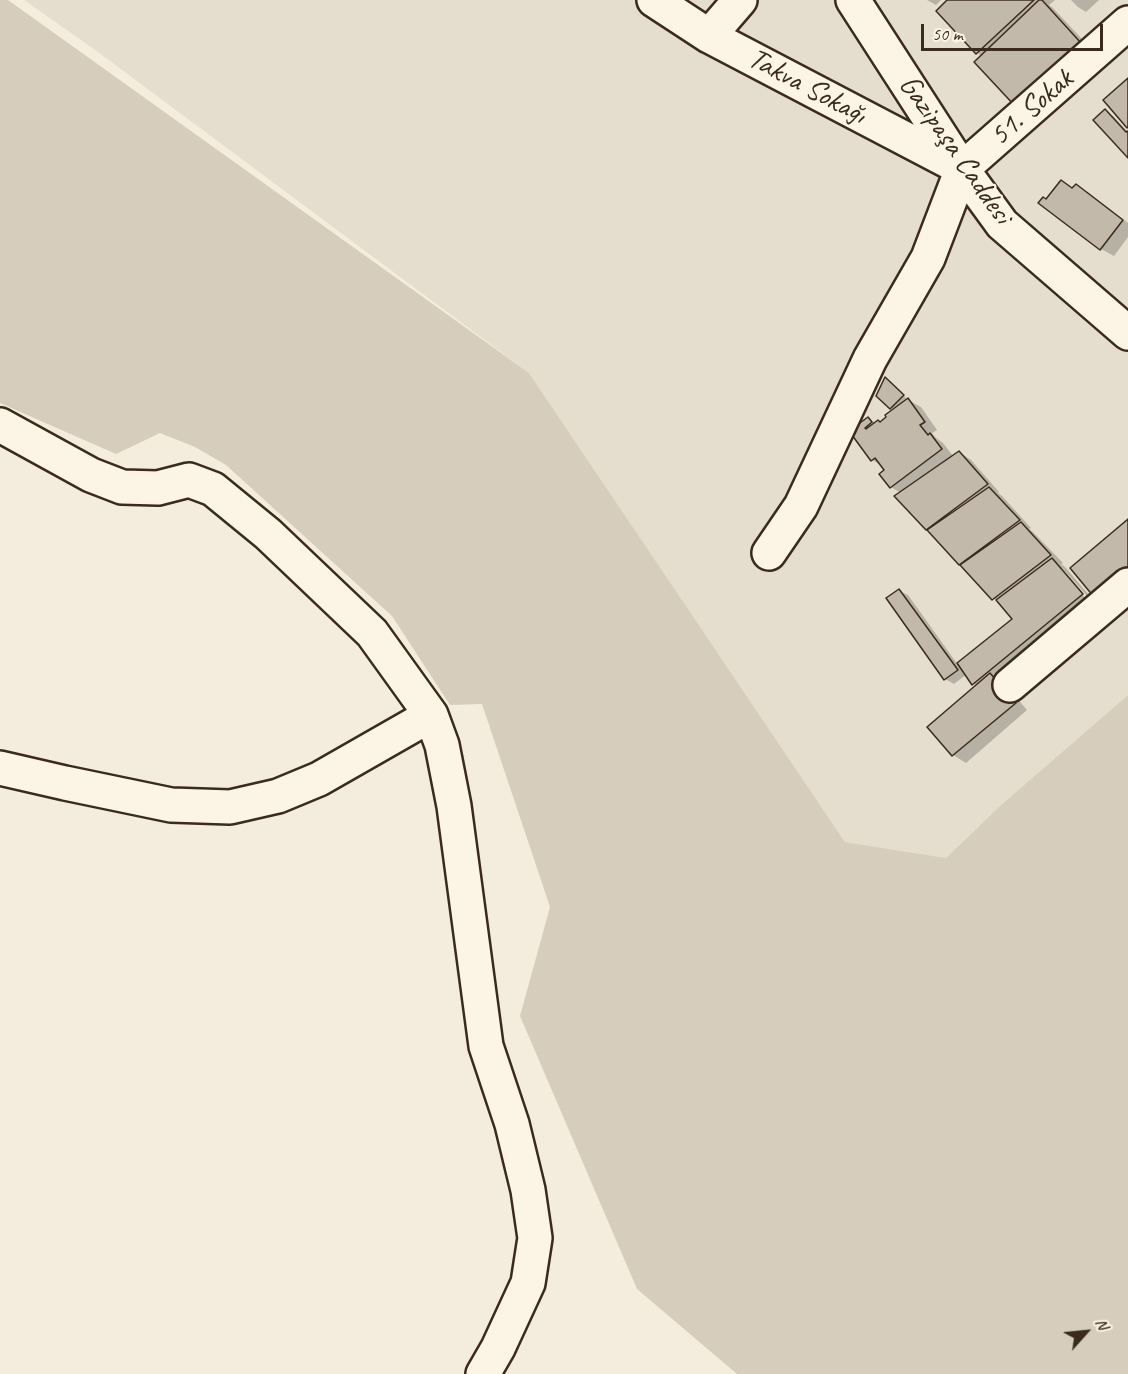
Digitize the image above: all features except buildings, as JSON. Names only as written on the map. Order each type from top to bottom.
[{"type":"street","name":"Takva Sokağı","points":[[654,0],[709,36],[962,169]]},
{"type":"street","points":[[709,36],[740,0]]},
{"type":"street","name":"Gazipaşa Caddesi","points":[[853,0],[962,169],[1002,225],[1128,333]]},
{"type":"street","name":"51. Sokak","points":[[962,169],[1128,23]]},
{"type":"street","points":[[770,553],[801,506],[870,359],[928,258],[962,169]]},
{"type":"street","points":[[0,425],[91,475],[122,487],[158,488],[189,480],[213,489],[268,534],[372,633],[432,715],[442,745],[454,806],[486,1046],[512,1124],[528,1190],[535,1238],[528,1283],[498,1348],[483,1374]]},
{"type":"street","points":[[1010,685],[1128,585]]},
{"type":"street","points":[[0,768],[171,805],[230,807],[278,796],[319,779],[432,715]]},
{"type":"shaded area","points":[[0,0],[8,0],[529,373],[845,842],[946,858],[1001,805],[1128,695],[1128,1374],[737,1374],[637,1289],[520,1016],[550,907],[482,704],[450,705],[392,616],[226,465],[195,447],[160,433],[116,454],[0,403]]},
{"type":"shaded area","points":[[24,0],[1128,0],[1128,695],[1001,805],[946,858],[845,842],[529,373],[98,52]]}]
